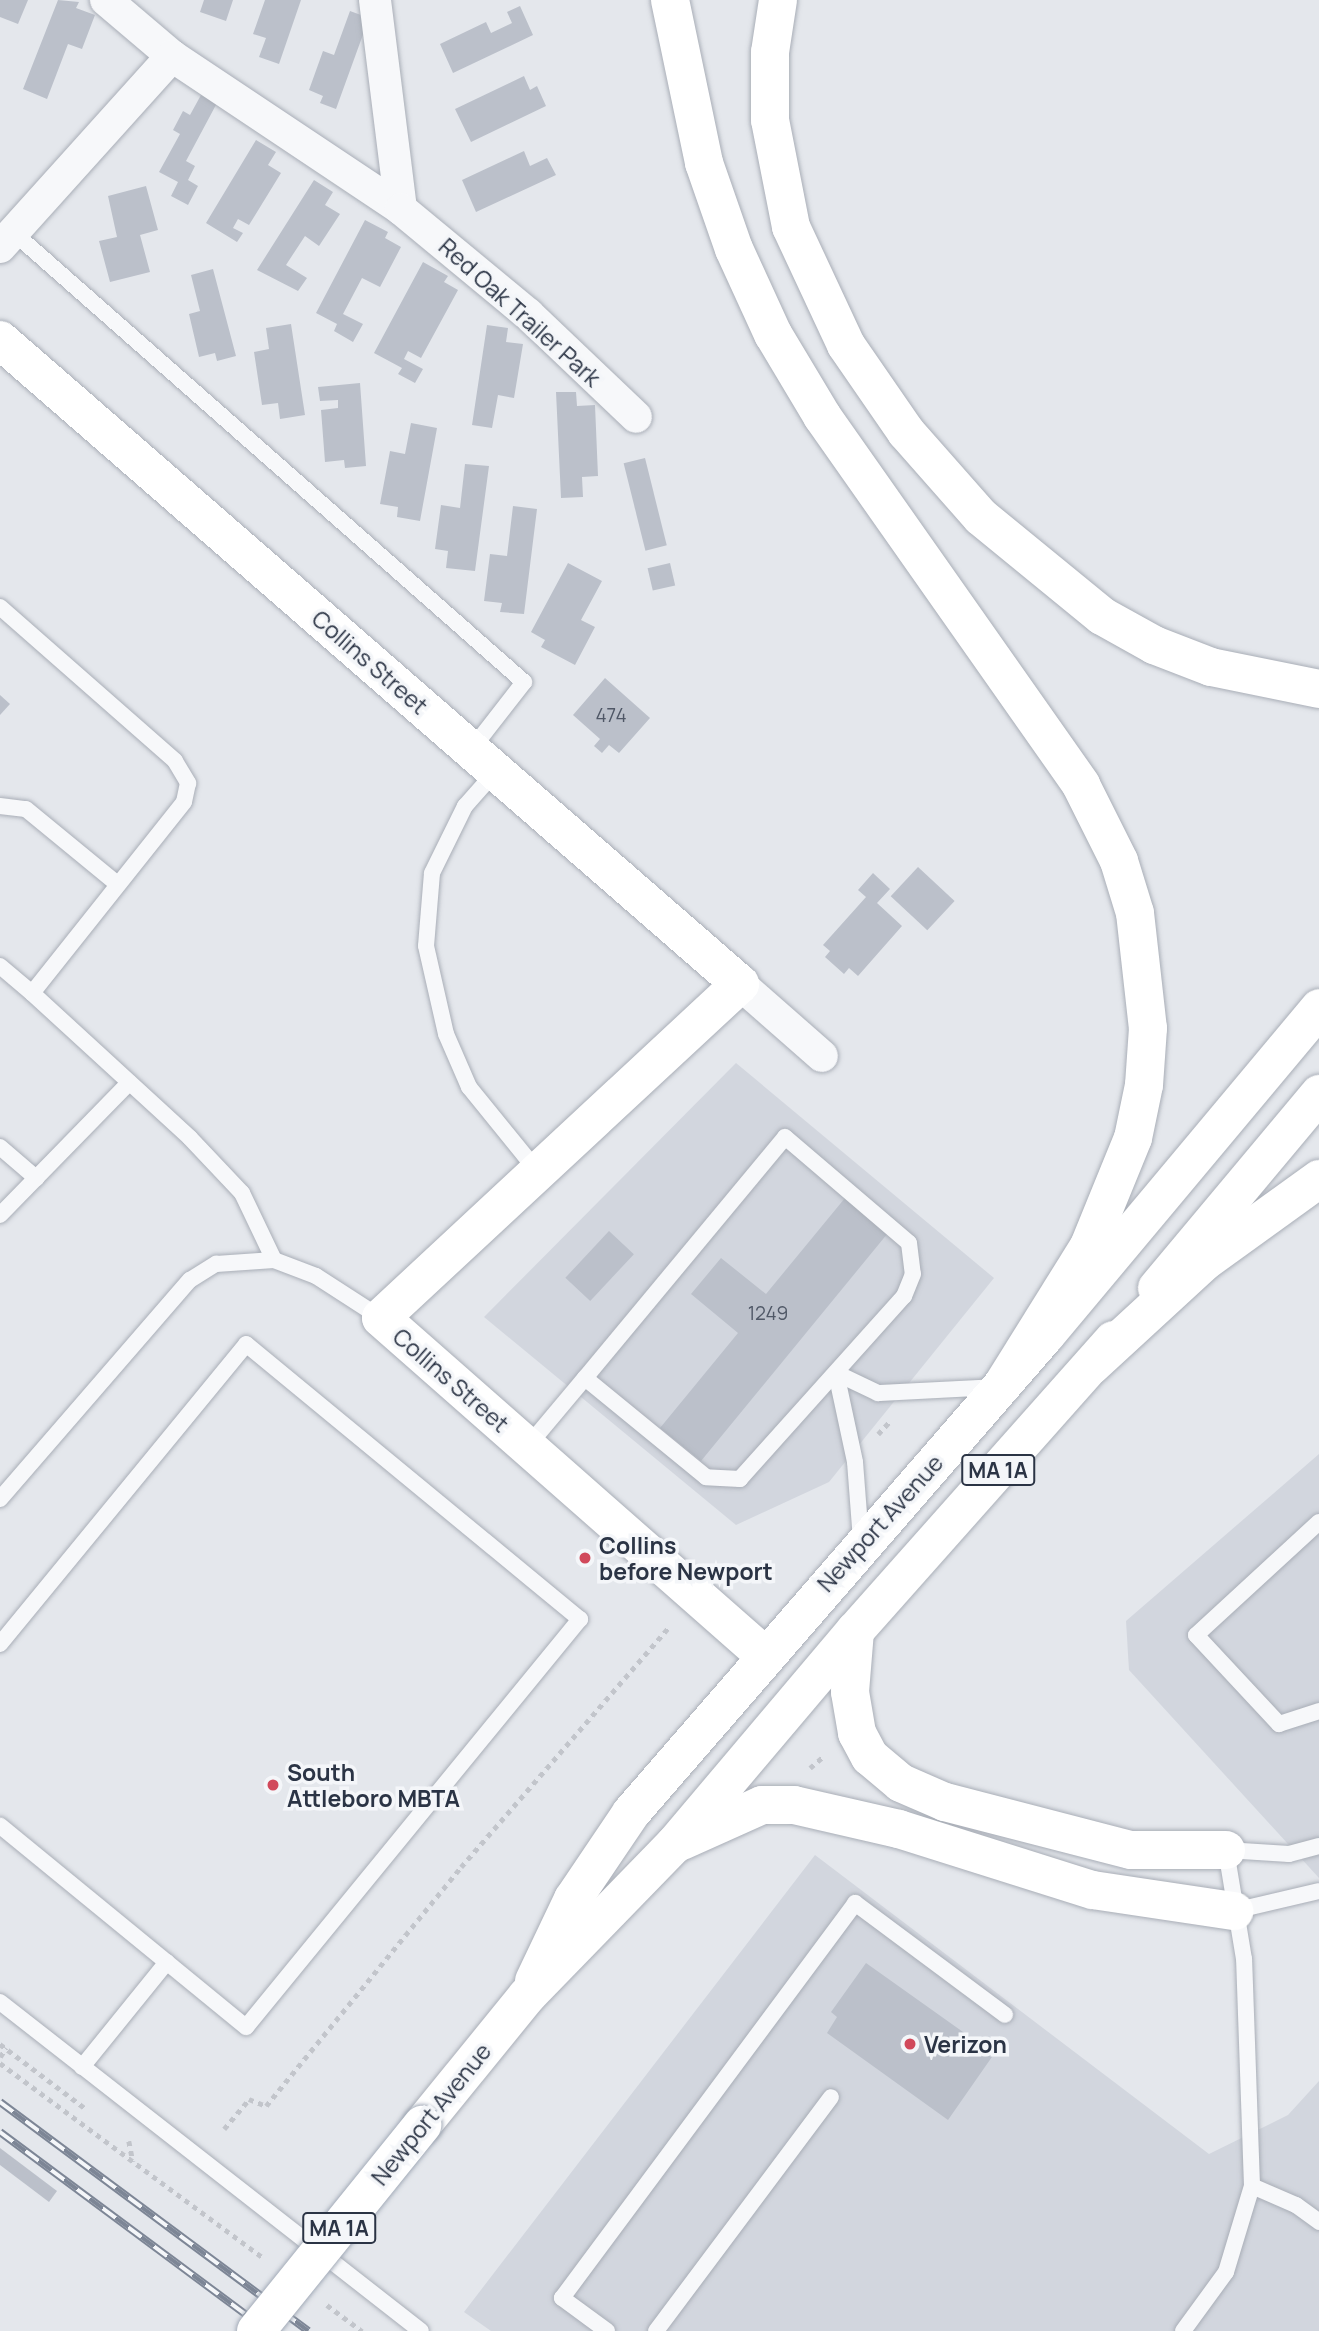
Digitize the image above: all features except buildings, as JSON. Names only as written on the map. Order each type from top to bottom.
[{"type":"main road","points":[[670,0],[704,163],[734,249],[773,334],[822,416],[1081,785],[1119,861],[1135,913],[1148,1028],[1144,1085],[1133,1138],[1089,1246],[1002,1386]]},
{"type":"main road","points":[[778,0],[770,52],[770,120],[791,227],[846,345],[906,432],[981,517],[1102,616],[1154,645],[1212,667],[1319,689]]},
{"type":"main road","name":"Collins Street","points":[[0,340],[740,984],[381,1318],[764,1655]]},
{"type":"main road","name":"Newport Avenue","points":[[527,1996],[557,1928],[605,1850],[764,1655],[1002,1386],[1319,1007]]},
{"type":"main road","name":"Newport Avenue","points":[[256,2331],[527,1996],[674,1845],[855,1631],[1091,1366],[1319,1094]]},
{"type":"main road","points":[[1091,1366],[1204,1262],[1319,1179]]},
{"type":"main road","points":[[855,1631],[850,1692],[857,1733],[870,1757],[901,1783],[945,1802],[1131,1850],[1226,1850]]},
{"type":"main road","points":[[674,1845],[762,1805],[794,1805],[899,1829],[1093,1890],[1234,1911]]},
{"type":"street","name":"Red Oak Trailer Park","points":[[106,0],[172,56],[401,209],[528,314],[636,417]]},
{"type":"street","points":[[376,0],[401,209]]},
{"type":"street","points":[[6,239],[172,56]]},
{"type":"street","name":"Collins Street","points":[[740,984],[822,1056]]},
{"type":"lane","points":[[6,239],[524,682],[483,760],[465,806],[432,873],[426,946],[446,1034],[469,1087],[539,1173]]},
{"type":"lane","points":[[0,607],[175,761],[188,783],[184,802],[116,883],[32,993]]},
{"type":"lane","points":[[0,806],[26,809],[116,883]]},
{"type":"lane","points":[[0,967],[32,993],[128,1083],[242,1194],[274,1260]]},
{"type":"lane","points":[[0,1215],[128,1083]]},
{"type":"lane","points":[[527,1447],[785,1138],[898,1230],[913,1261],[904,1296],[747,1473],[725,1481],[706,1477],[685,1463],[585,1378]]},
{"type":"lane","points":[[0,1147],[36,1178]]},
{"type":"lane","points":[[0,1499],[190,1280],[216,1264],[274,1260],[316,1276],[381,1318]]},
{"type":"lane","points":[[0,1644],[246,1344],[580,1619],[246,2027],[0,1826]]},
{"type":"lane","points":[[836,1373],[878,1393],[1002,1386]]},
{"type":"lane","points":[[836,1373],[856,1471],[861,1544]]},
{"type":"lane","points":[[1319,1522],[1196,1635],[1279,1724],[1319,1711]]},
{"type":"lane","points":[[1184,2331],[1226,2272],[1252,2186],[1244,1959],[1226,1850],[1289,1854],[1319,1846]]},
{"type":"lane","points":[[1234,1911],[1319,1891]]},
{"type":"lane","points":[[607,2331],[562,2298],[855,1903],[1005,2015]]},
{"type":"lane","points":[[82,2067],[167,1962]]},
{"type":"lane","points":[[0,2002],[421,2331]]},
{"type":"lane","points":[[656,2331],[831,2097]]},
{"type":"lane","points":[[1252,2186],[1296,2205],[1319,2222]]},
{"type":"path","points":[[224,2129],[249,2099],[266,2106],[461,1867],[668,1627]]},
{"type":"path","points":[[802,1779],[833,1748]]},
{"type":"path","points":[[0,2043],[98,2118]]},
{"type":"path","points":[[0,2057],[6,2048]]},
{"type":"path","points":[[0,2063],[275,2267]]},
{"type":"path","points":[[120,2135],[131,2143],[133,2162]]},
{"type":"path","points":[[318,2299],[362,2331]]},
{"type":"shaded area","points":[[736,1063],[994,1278],[829,1482],[736,1525],[484,1317]]},
{"type":"shaded area","points":[[1319,1454],[1319,1878],[1129,1670],[1126,1621]]},
{"type":"shaded area","points":[[815,1855],[1209,2154],[1288,2115],[1319,2081],[1319,2331],[491,2331],[464,2312]]},
{"type":"railway","points":[[0,2102],[308,2331]]},
{"type":"railway","points":[[0,2132],[268,2331]]},
{"type":"place","name":"Collins before Newport","points":[[585,1558]]},
{"type":"place","name":"South Attleboro MBTA","points":[[273,1785]]},
{"type":"place","name":"Verizon","points":[[910,2044]]}]
